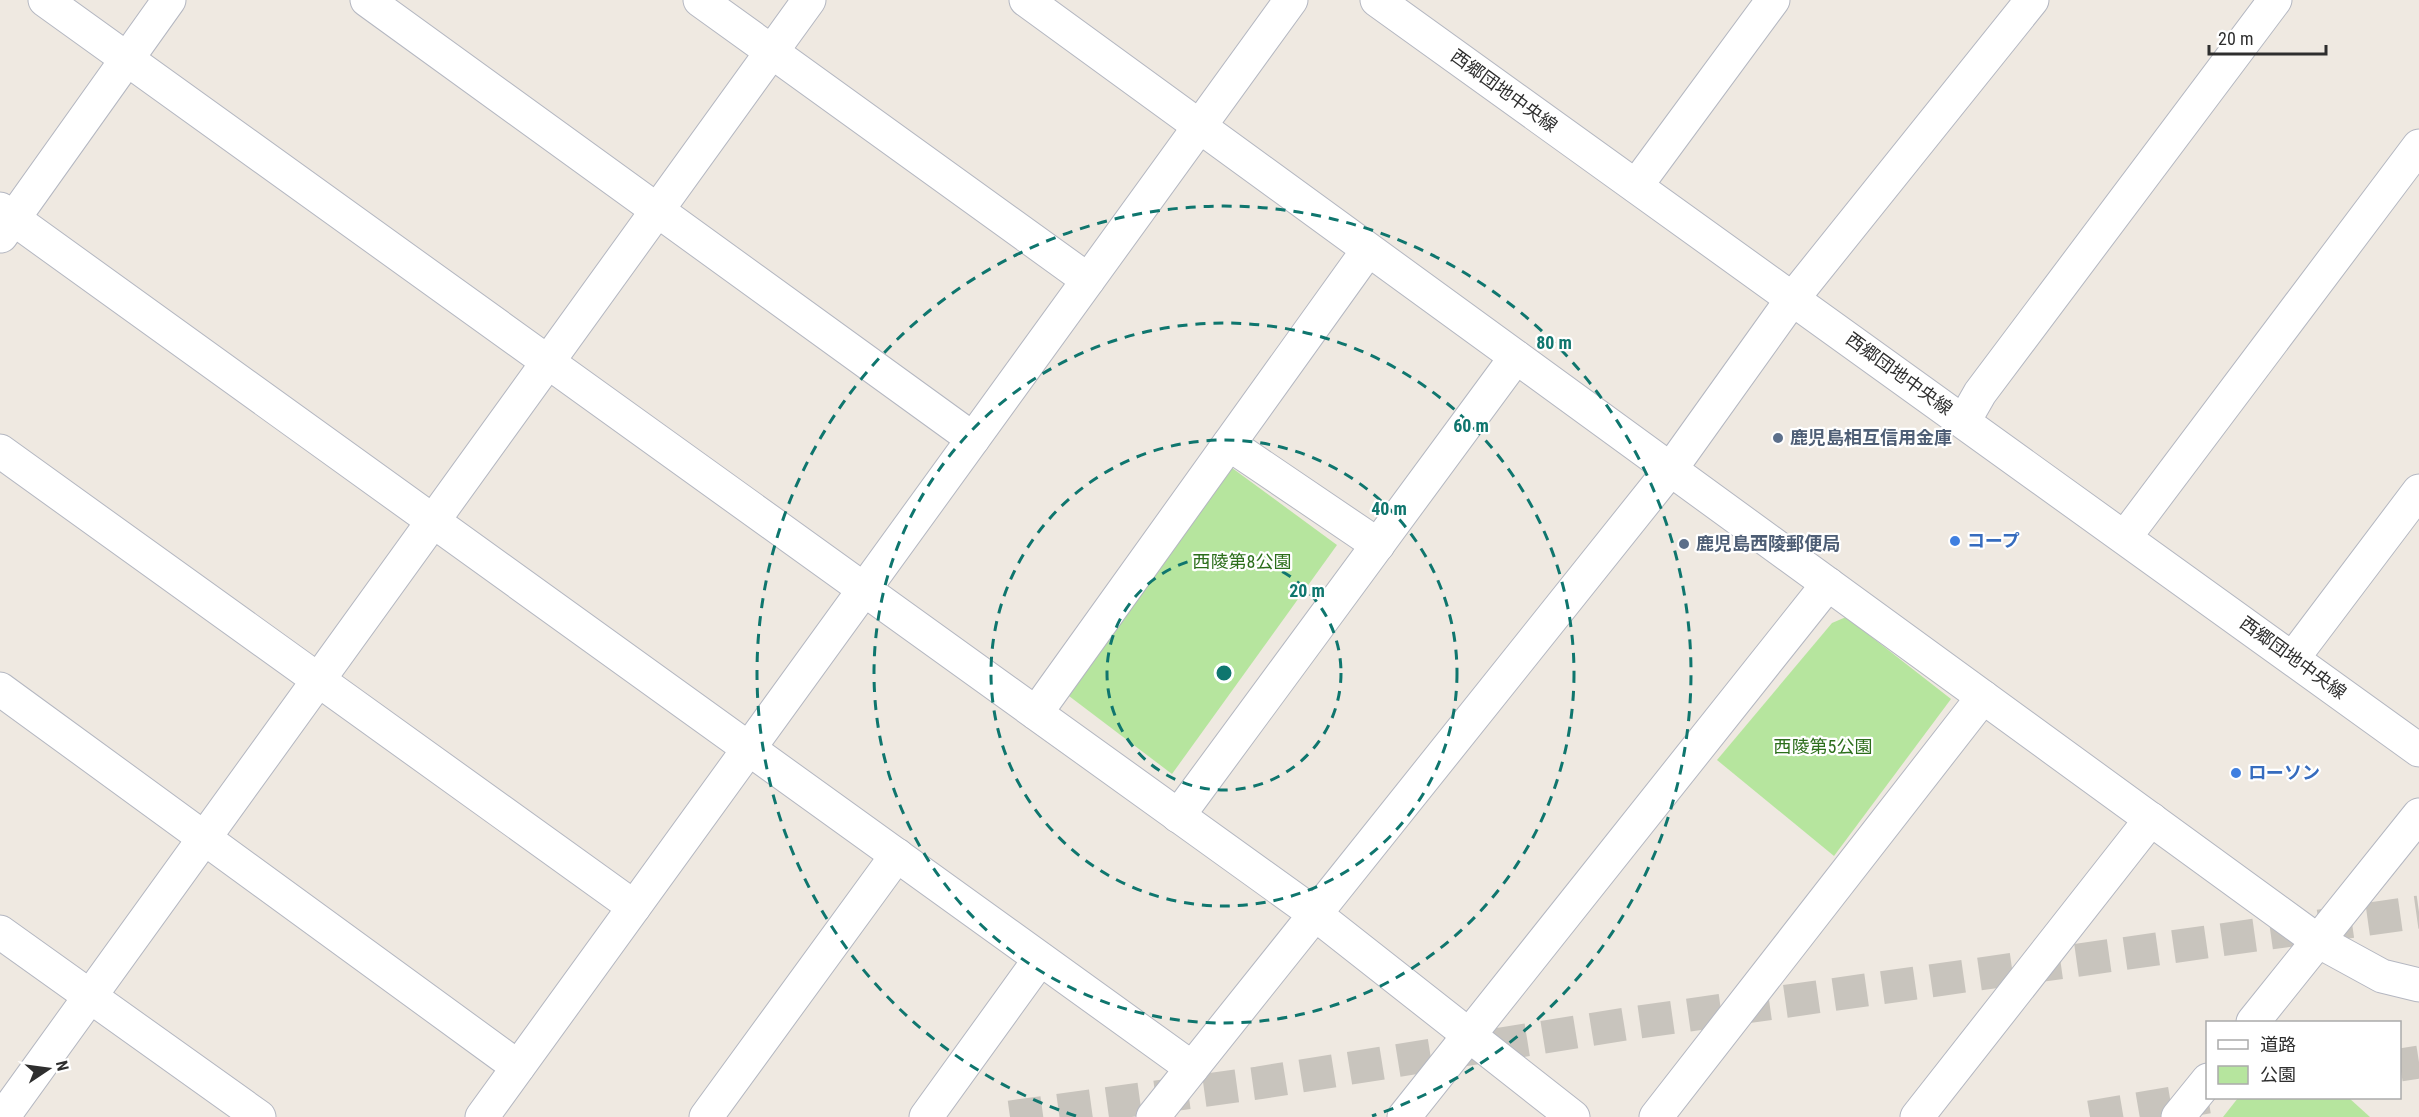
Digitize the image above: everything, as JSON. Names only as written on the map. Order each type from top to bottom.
[{"type":"street","points":[[45,0],[1315,914],[1573,1117]]},
{"type":"street","points":[[169,0],[4,222],[433,521],[1192,1068]]},
{"type":"street","points":[[367,0],[973,439]]},
{"type":"street","points":[[700,0],[1088,280]]},
{"type":"street","points":[[3,1117],[809,0]]},
{"type":"street","points":[[1026,0],[2318,941],[2382,976],[2419,985]]},
{"type":"street","points":[[482,1117],[1291,0]]},
{"type":"street","name":"西郷団地中央線","points":[[1377,0],[2419,750]]},
{"type":"street","points":[[1153,1117],[1670,470],[1793,298],[2032,0]]},
{"type":"street","points":[[1964,421],[1980,393],[2275,0]]},
{"type":"street","points":[[1636,186],[1758,5]]},
{"type":"street","points":[[2125,537],[2419,146]]},
{"type":"street","points":[[1036,713],[1368,250]]},
{"type":"street","points":[[1178,816],[1516,357]]},
{"type":"street","points":[[1229,444],[1378,546]]},
{"type":"street","points":[[0,451],[634,907]]},
{"type":"street","points":[[2294,658],[2419,491]]},
{"type":"street","points":[[1404,1117],[1828,584]]},
{"type":"street","points":[[0,689],[518,1067]]},
{"type":"street","points":[[1656,1117],[1983,697]]},
{"type":"street","points":[[2255,1021],[2419,815]]},
{"type":"street","points":[[1917,1117],[2151,819]]},
{"type":"street","points":[[706,1117],[897,855]]},
{"type":"street","points":[[0,932],[260,1117]]},
{"type":"street","points":[[926,1117],[1040,959]]},
{"type":"street","points":[[2178,1117],[2206,1082]]},
{"type":"green space","name":"西陵第8公園","points":[[1228,465],[1337,545],[1172,774],[1065,693]]},
{"type":"green space","name":"西陵第5公園","points":[[1846,617],[1951,699],[1834,856],[1717,760],[1832,623]]},
{"type":"green space","points":[[2237,1099],[2350,1099],[2370,1117],[2223,1117]]},
{"type":"tunnel","points":[[1010,1117],[1258,1083],[1632,1023],[2419,912]]},
{"type":"tunnel","points":[[2401,1065],[2419,1062]]},
{"type":"tunnel","points":[[2090,1117],[2206,1097]]},
{"type":"place","name":"鹿児島相互信用金庫","points":[[1778,438]]},
{"type":"place","name":"コープ","points":[[1955,541]]},
{"type":"place","name":"鹿児島西陵郵便局","points":[[1684,544]]},
{"type":"place","name":"ローソン","points":[[2236,773]]}]
